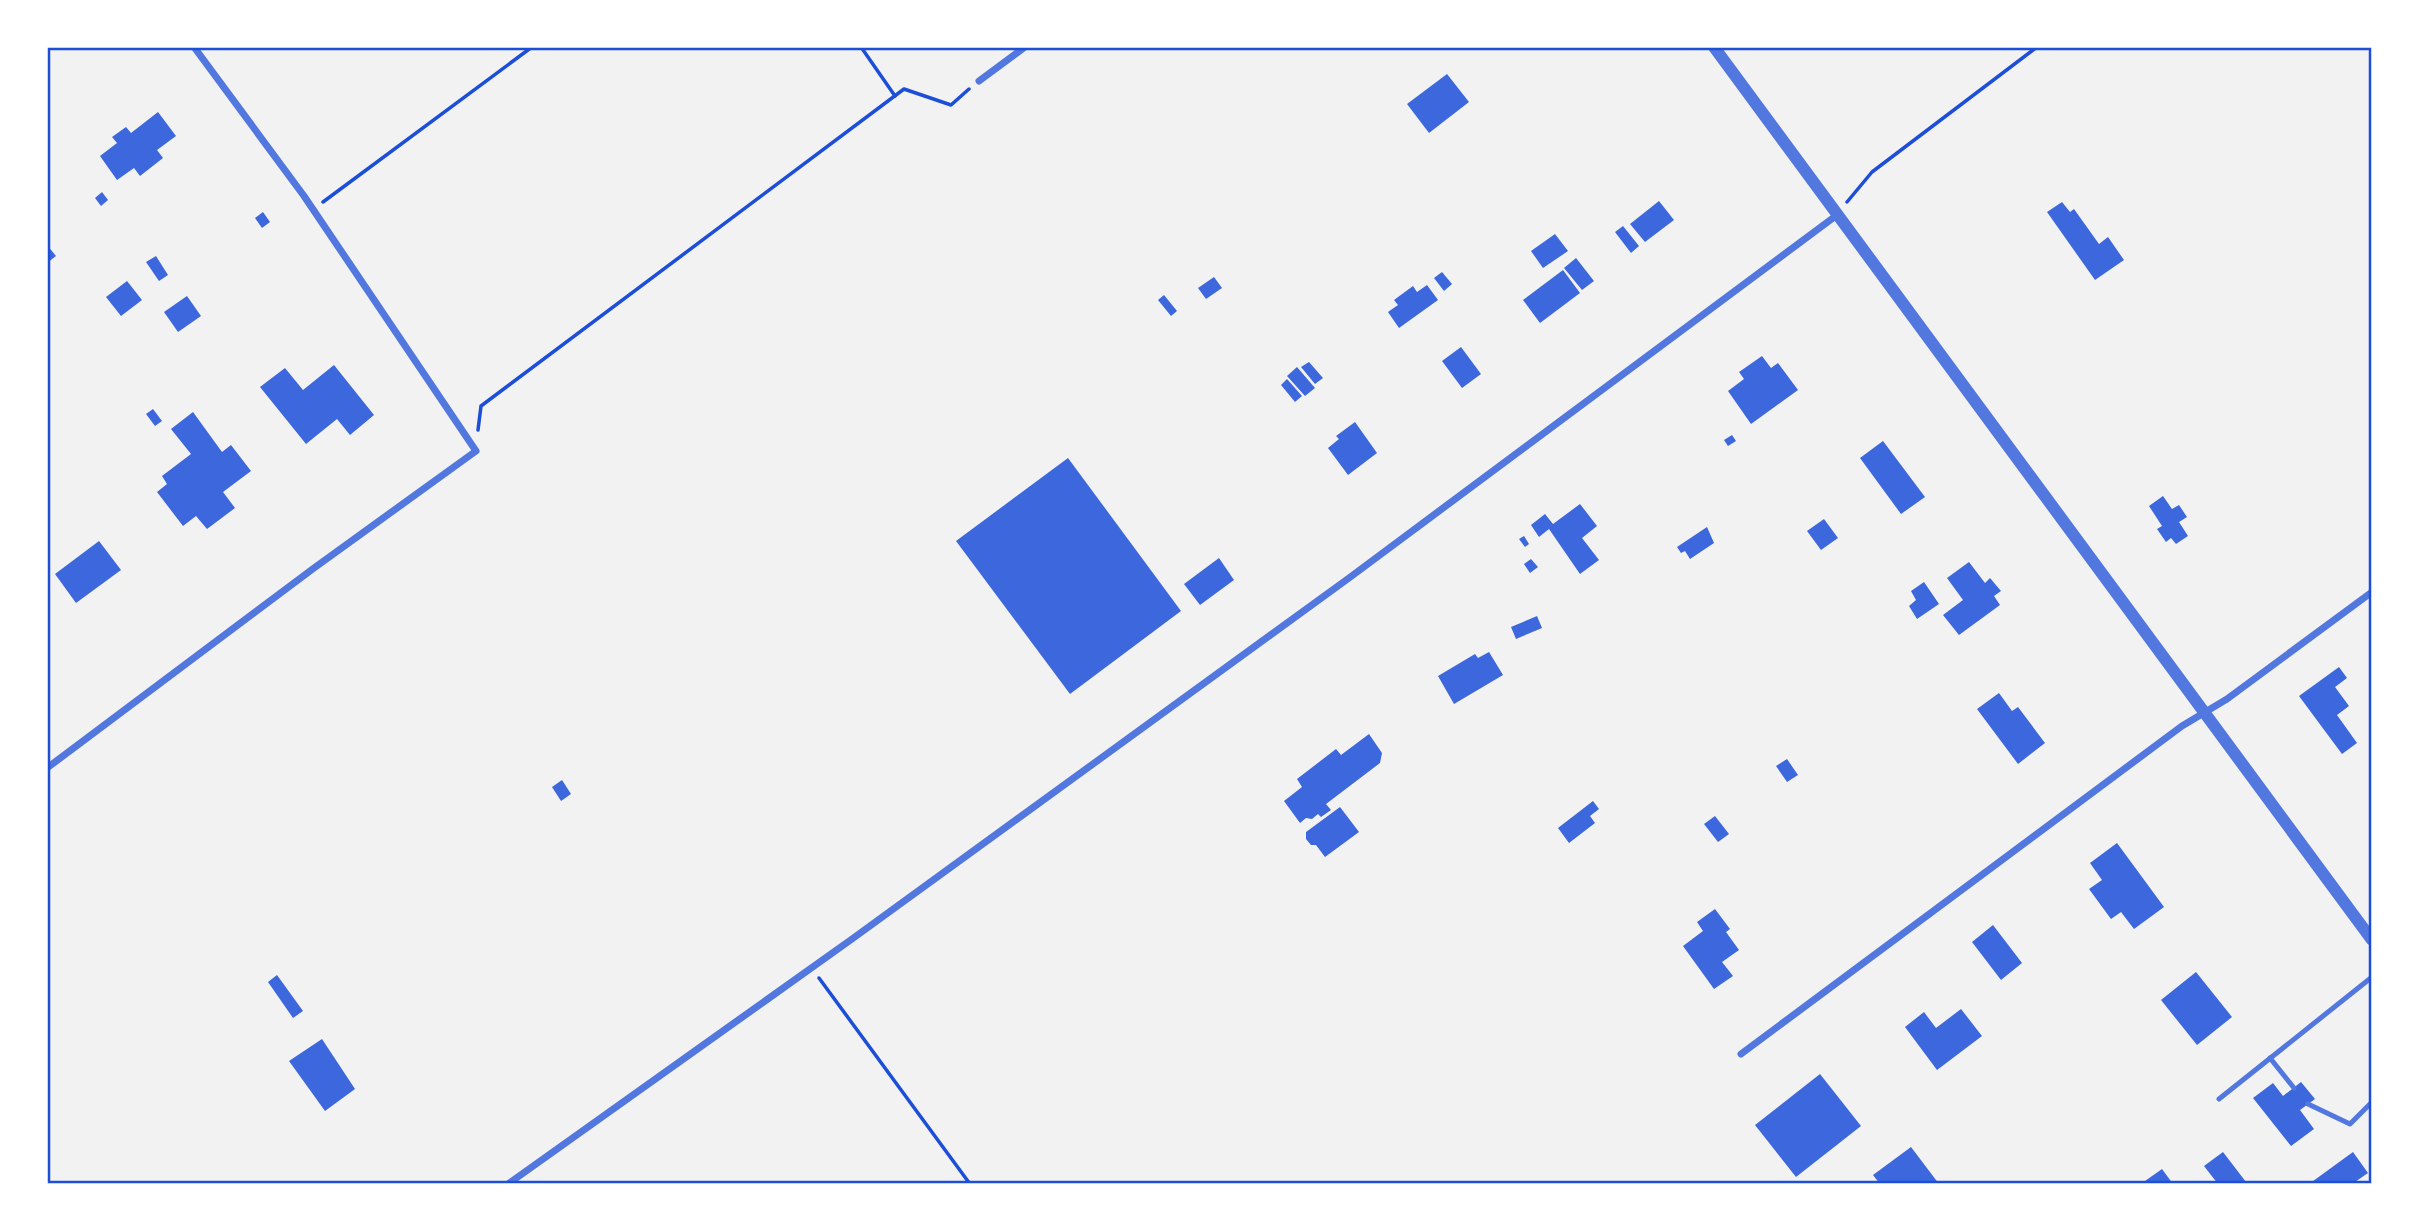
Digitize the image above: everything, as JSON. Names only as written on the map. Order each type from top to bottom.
[{"type":"street","points":[[47,768],[314,568],[477,451],[313,210],[194,47]]},
{"type":"street","points":[[979,81],[1025,47]]},
{"type":"street","points":[[1714,47],[2372,940]]},
{"type":"street","points":[[508,1184],[1349,578],[1837,215]]},
{"type":"street","points":[[1741,1054],[2182,726],[2227,699],[2372,592]]},
{"type":"lane","points":[[2219,1098],[2372,977]]},
{"type":"lane","points":[[2270,1058],[2294,1088]]},
{"type":"lane","points":[[2308,1104],[2350,1124],[2372,1102]]},
{"type":"path","points":[[313,210],[532,47]]},
{"type":"path","points":[[861,47],[895,96]]},
{"type":"path","points":[[1837,215],[1872,172],[2037,47]]},
{"type":"path","points":[[477,451],[481,406],[904,89],[951,105],[979,81]]},
{"type":"path","points":[[811,968],[970,1184]]},
{"type":"building","points":[[1447,74],[1469,102],[1429,133],[1407,104]]},
{"type":"building","points":[[158,112],[176,136],[157,150],[163,158],[140,176],[134,168],[117,180],[100,156],[117,143],[112,137],[126,127],[131,133]]},
{"type":"building","points":[[102,192],[108,200],[101,206],[95,198]]},
{"type":"building","points":[[1659,201],[1674,220],[1645,242],[1630,224]]},
{"type":"building","points":[[2062,202],[2070,212],[2074,209],[2099,244],[2108,237],[2124,260],[2095,280],[2047,212]]},
{"type":"building","points":[[263,212],[270,222],[262,228],[255,218]]},
{"type":"building","points":[[1623,226],[1639,246],[1631,253],[1615,232]]},
{"type":"building","points":[[1555,234],[1568,251],[1543,268],[1531,251]]},
{"type":"building","points":[[47,245],[56,256],[47,263]]},
{"type":"building","points":[[156,256],[168,275],[159,281],[146,262]]},
{"type":"building","points":[[1576,258],[1594,281],[1582,290],[1564,268]]},
{"type":"building","points":[[1563,270],[1580,293],[1540,323],[1523,300]]},
{"type":"building","points":[[1442,272],[1452,284],[1444,291],[1434,278]]},
{"type":"building","points":[[1214,277],[1222,288],[1206,299],[1198,288]]},
{"type":"building","points":[[127,281],[142,300],[121,316],[106,297]]},
{"type":"building","points":[[1427,285],[1438,300],[1399,328],[1388,312],[1398,305],[1394,300],[1413,286],[1417,292]]},
{"type":"building","points":[[1164,295],[1177,311],[1171,316],[1158,300]]},
{"type":"building","points":[[187,296],[201,316],[178,332],[164,312]]},
{"type":"building","points":[[1461,347],[1481,374],[1462,388],[1442,361]]},
{"type":"building","points":[[1762,356],[1771,368],[1778,363],[1798,390],[1751,424],[1728,391],[1744,379],[1739,372]]},
{"type":"building","points":[[1309,362],[1323,378],[1315,384],[1301,367]]},
{"type":"building","points":[[334,365],[374,415],[350,435],[337,419],[306,444],[260,387],[285,368],[303,390]]},
{"type":"building","points":[[1297,367],[1315,388],[1305,396],[1287,376]]},
{"type":"building","points":[[1287,379],[1302,396],[1295,402],[1281,385]]},
{"type":"building","points":[[153,409],[162,421],[155,426],[146,414]]},
{"type":"building","points":[[193,412],[222,452],[231,445],[251,471],[223,492],[235,508],[207,529],[196,516],[183,526],[157,492],[167,484],[162,476],[191,454],[171,429]]},
{"type":"building","points":[[1355,422],[1377,453],[1348,475],[1328,448],[1339,439],[1336,436]]},
{"type":"building","points":[[1732,435],[1736,441],[1728,446],[1724,440]]},
{"type":"building","points":[[1883,441],[1925,497],[1901,514],[1860,458]]},
{"type":"building","points":[[1068,458],[1181,611],[1070,694],[956,541]]},
{"type":"building","points":[[2163,496],[2172,509],[2179,505],[2187,517],[2179,522],[2188,536],[2176,544],[2171,538],[2166,542],[2157,529],[2162,526],[2149,506]]},
{"type":"building","points":[[1580,504],[1597,526],[1582,538],[1599,560],[1580,574],[1549,529],[1539,537],[1531,525],[1545,514],[1553,524]]},
{"type":"building","points":[[1824,519],[1838,538],[1821,550],[1807,531]]},
{"type":"building","points":[[1707,527],[1714,543],[1690,559],[1685,551],[1681,553],[1677,547]]},
{"type":"building","points":[[1524,536],[1529,544],[1525,547],[1519,539]]},
{"type":"building","points":[[99,541],[121,570],[76,603],[55,574]]},
{"type":"building","points":[[1219,558],[1234,580],[1200,605],[1184,584]]},
{"type":"building","points":[[1531,559],[1538,567],[1530,573],[1524,564]]},
{"type":"building","points":[[1969,562],[1985,583],[1990,578],[2001,591],[1994,596],[2000,605],[1959,635],[1943,615],[1963,600],[1947,578]]},
{"type":"building","points":[[1924,582],[1939,604],[1917,619],[1909,606],[1916,600],[1911,591]]},
{"type":"building","points":[[1537,616],[1542,628],[1516,639],[1511,627]]},
{"type":"building","points":[[1489,652],[1503,675],[1454,704],[1438,676],[1475,654],[1478,658]]},
{"type":"building","points":[[2339,667],[2347,678],[2335,687],[2349,706],[2337,715],[2357,743],[2342,754],[2299,696]]},
{"type":"building","points":[[1999,693],[2012,711],[2018,707],[2045,743],[2018,764],[1977,709]]},
{"type":"building","points":[[1369,734],[1382,753],[1380,763],[1326,804],[1331,810],[1321,817],[1318,814],[1300,823],[1284,801],[1302,787],[1297,779],[1336,749],[1341,755]]},
{"type":"building","points":[[1787,759],[1798,775],[1787,782],[1776,766]]},
{"type":"building","points":[[562,780],[571,794],[561,801],[552,787]]},
{"type":"building","points":[[1593,801],[1599,809],[1590,816],[1595,823],[1569,843],[1558,828]]},
{"type":"building","points":[[1340,807],[1359,832],[1325,857],[1316,845],[1311,845],[1306,839],[1306,832]]},
{"type":"building","points":[[1715,816],[1729,834],[1718,842],[1704,824]]},
{"type":"building","points":[[2117,843],[2164,907],[2134,929],[2121,912],[2111,919],[2089,889],[2102,880],[2090,863]]},
{"type":"building","points":[[1715,909],[1730,929],[1726,932],[1739,950],[1722,962],[1733,976],[1714,989],[1683,946],[1703,931],[1697,922]]},
{"type":"building","points":[[1993,925],[2022,963],[2001,980],[1972,942]]},
{"type":"building","points":[[2196,972],[2232,1017],[2197,1045],[2161,1000]]},
{"type":"building","points":[[277,975],[303,1011],[293,1018],[268,982]]},
{"type":"building","points":[[1961,1009],[1982,1036],[1937,1070],[1905,1027],[1924,1012],[1936,1028]]},
{"type":"building","points":[[322,1039],[355,1089],[325,1111],[289,1061]]},
{"type":"building","points":[[1820,1074],[1861,1126],[1796,1177],[1755,1125]]},
{"type":"building","points":[[2301,1082],[2315,1099],[2300,1110],[2314,1129],[2291,1146],[2253,1098],[2273,1083],[2283,1096]]},
{"type":"building","points":[[1911,1147],[1939,1184],[1880,1184],[1873,1175]]},
{"type":"building","points":[[2223,1152],[2246,1182],[2244,1184],[2218,1184],[2204,1166]]},
{"type":"building","points":[[2353,1152],[2368,1173],[2352,1184],[2309,1184]]},
{"type":"building","points":[[2162,1169],[2173,1184],[2147,1184],[2145,1181]]}]
